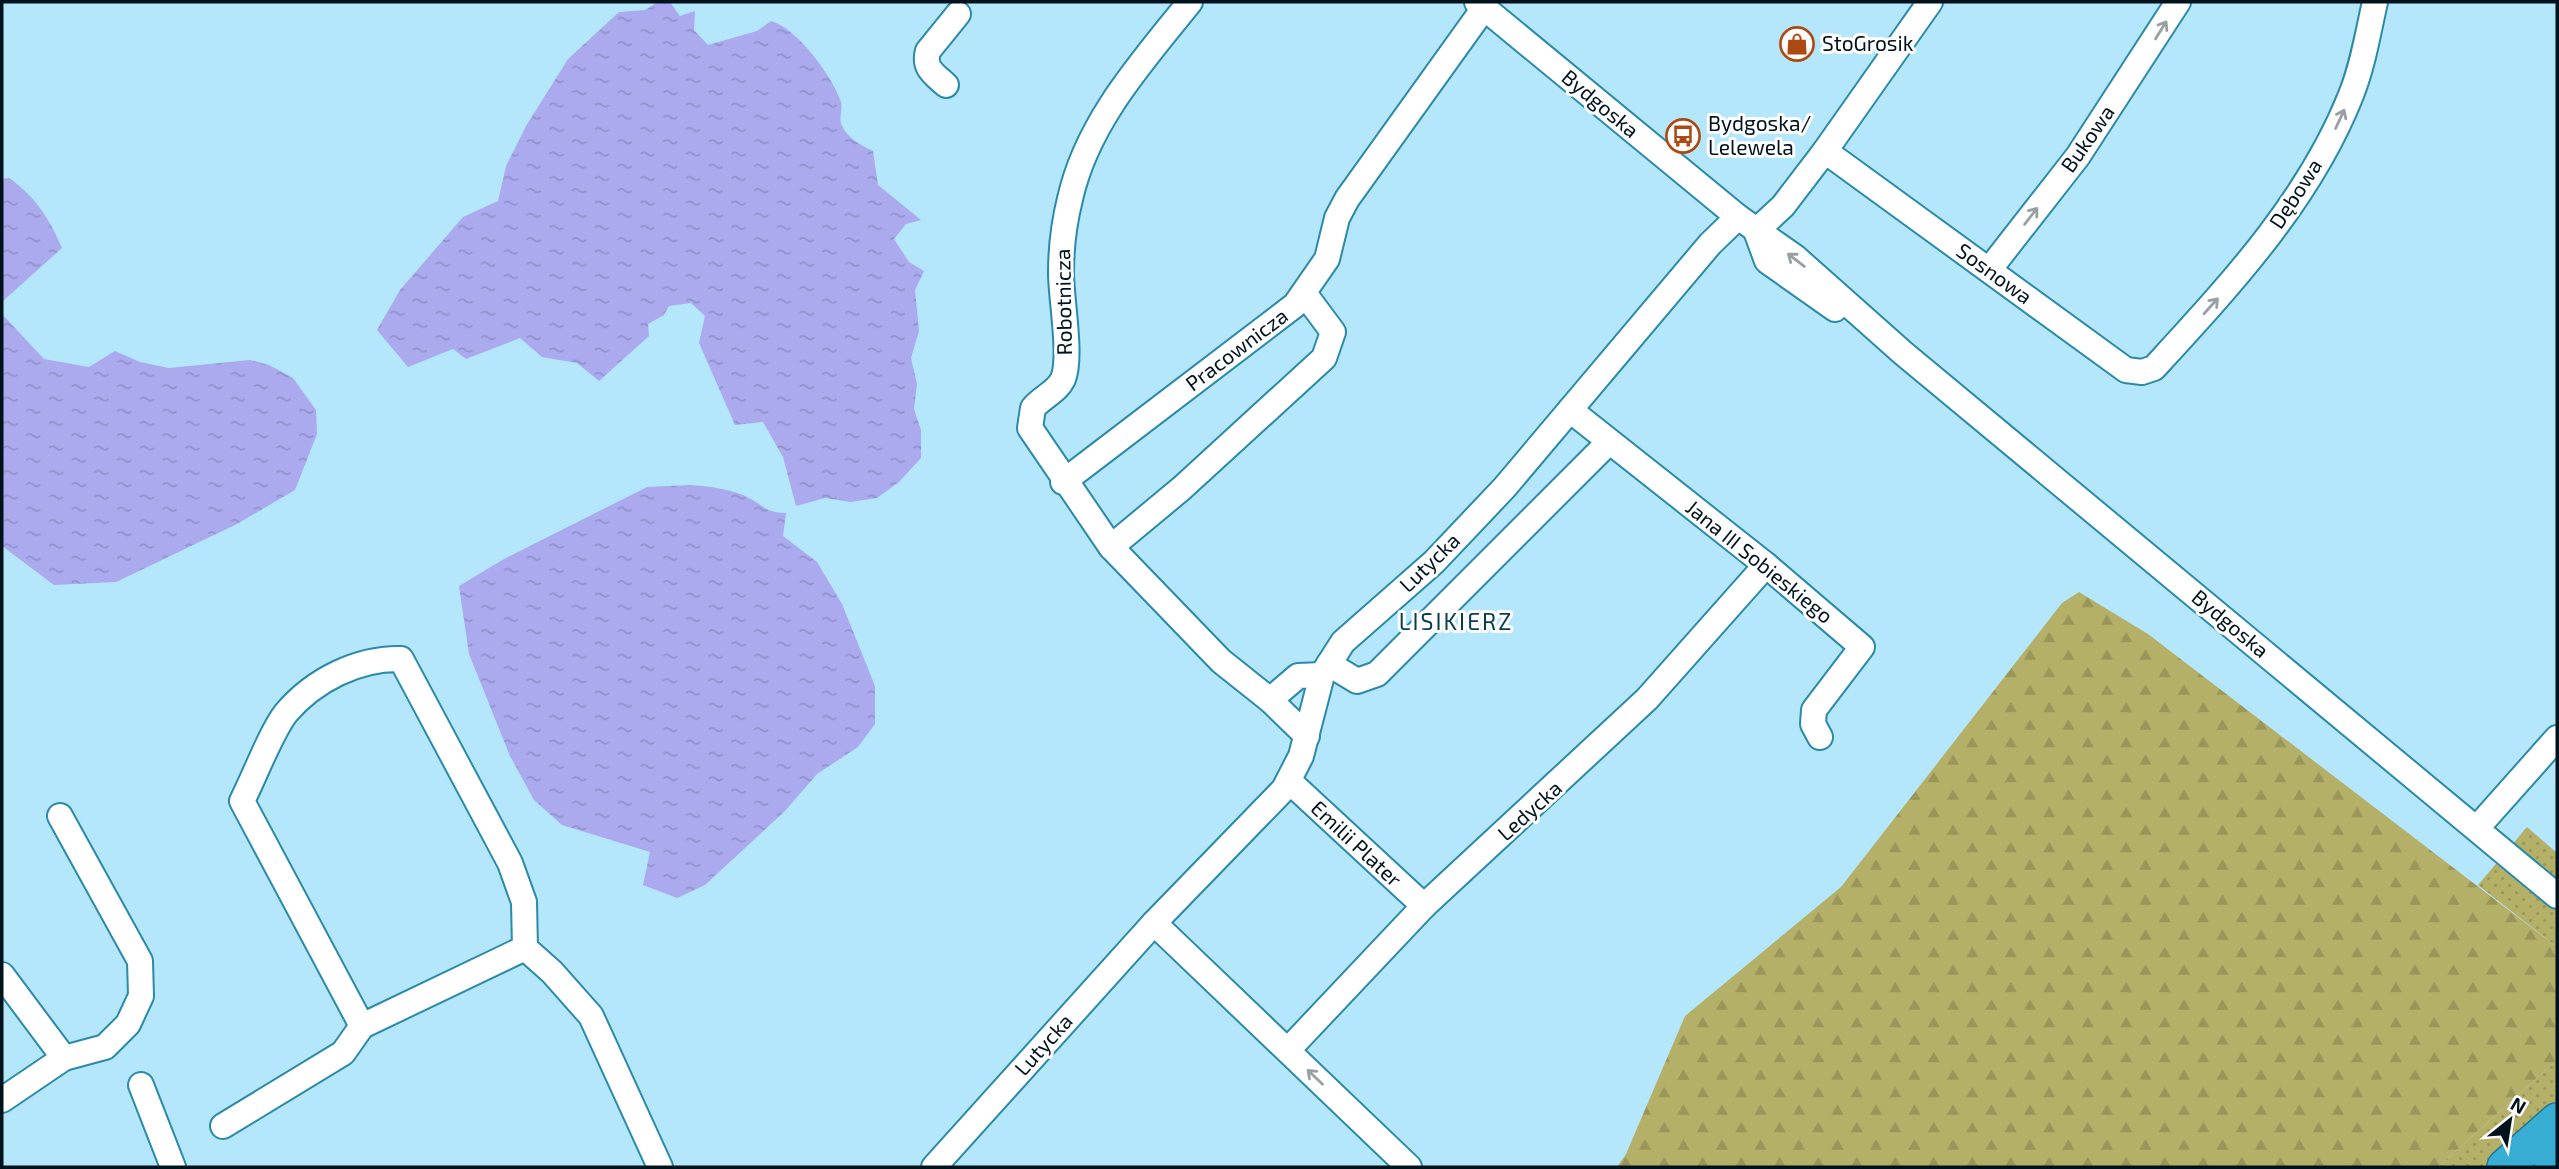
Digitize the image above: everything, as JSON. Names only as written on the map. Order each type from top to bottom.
[{"type":"highway","points":[[2505,1167],[2557,1121]]},
{"type":"highway","points":[[2553,1167],[2557,1163]]},
{"type":"street","name":"Robotnicza","points":[[1190,2],[1115,98],[1088,145],[1070,197],[1061,274],[1065,371],[1056,390],[1033,408],[1030,428],[1063,482],[1111,547],[1221,661],[1270,700],[1307,736]]},
{"type":"street","name":"Lutycka","points":[[934,1167],[1154,923],[1289,781],[1307,736],[1326,669],[1343,642],[1434,562],[1506,487],[1710,244],[1783,206],[1930,2]]},
{"type":"street","name":"Bukowa","points":[[1989,270],[2078,156],[2178,2]]},
{"type":"street","name":"Dębowa","points":[[2165,356],[2236,278],[2298,195],[2319,161],[2351,94],[2375,2]]},
{"type":"street","name":"Pracownicza","points":[[1063,482],[1295,305],[1327,259],[1338,218],[1347,199],[1480,5]]},
{"type":"street","name":"Bydgoska","points":[[1480,5],[1747,224],[1767,261],[1797,285],[1903,353],[2557,896]]},
{"type":"street","points":[[946,85],[929,70],[926,58],[956,6]]},
{"type":"street","name":"Sosnowa","points":[[1825,151],[2126,370],[2142,372],[2154,368],[2165,356]]},
{"type":"street","points":[[1111,547],[1182,488],[1324,358],[1333,332],[1304,293]]},
{"type":"street","name":"Jana III Sobieskiego","points":[[1570,410],[1766,565],[1862,647],[1814,710],[1812,724],[1820,737]]},
{"type":"street","points":[[1270,700],[1297,676],[1326,669],[1357,681],[1377,674],[1609,442]]},
{"type":"street","name":"Ledycka","points":[[1288,1050],[1424,906],[1647,699],[1766,565]]},
{"type":"street","points":[[362,1026],[242,801],[285,714],[332,675],[382,659],[401,659],[510,863],[524,902],[525,948],[552,972],[591,1016],[660,1167]]},
{"type":"street","points":[[2477,828],[2557,738]]},
{"type":"street","name":"Emilii Plater","points":[[1289,781],[1424,906]]},
{"type":"street","points":[[2,1100],[64,1058],[105,1047],[128,1024],[141,996],[140,961],[60,816]]},
{"type":"street","points":[[1154,923],[1409,1167]]},
{"type":"street","points":[[223,1126],[343,1053],[362,1026],[525,948]]},
{"type":"street","points":[[2,975],[64,1058]]},
{"type":"street","points":[[141,1084],[173,1167]]},
{"type":"green space","points":[[2079,592],[2148,634],[2557,947],[2557,1060],[2438,1167],[1617,1167],[1626,1154],[1685,1016],[1841,887],[2062,603]]},
{"type":"green space","points":[[2527,827],[2557,853],[2557,947],[2478,885]]},
{"type":"green space","points":[[2557,1060],[2557,1167],[2438,1167]]},
{"type":"water","points":[[658,2],[670,2],[680,16],[695,11],[694,30],[708,45],[757,31],[771,21],[792,33],[830,79],[841,102],[841,121],[846,133],[873,151],[878,185],[921,220],[906,224],[894,239],[909,262],[924,271],[915,290],[919,331],[911,358],[917,384],[914,409],[921,430],[921,458],[899,482],[877,498],[850,502],[825,498],[796,506],[783,457],[763,422],[735,425],[699,343],[705,316],[691,303],[669,306],[664,315],[648,324],[649,336],[599,381],[577,363],[542,357],[520,338],[466,359],[453,349],[408,367],[377,330],[400,290],[463,217],[498,201],[506,166],[526,126],[568,59],[619,12],[645,10]]},
{"type":"water","points":[[9,178],[41,209],[62,248],[3,301],[2,307],[2,179]]},
{"type":"water","points":[[2,314],[44,359],[89,367],[115,351],[140,362],[169,368],[250,360],[269,365],[293,378],[316,410],[317,434],[295,490],[237,524],[116,582],[54,585],[2,546]]},
{"type":"water","points":[[690,485],[729,490],[770,511],[786,513],[783,536],[817,562],[842,604],[875,686],[875,724],[858,747],[817,774],[785,811],[705,885],[677,898],[643,885],[650,852],[562,825],[534,800],[510,756],[469,654],[459,586],[504,559],[647,487]]},
{"type":"place","name":"StoGrosik","points":[[1797,44]]},
{"type":"place","name":"Bydgoska/ Lelewela","points":[[1683,136]]},
{"type":"district","name":"LISIKIERZ","points":[[1456,622]]}]
